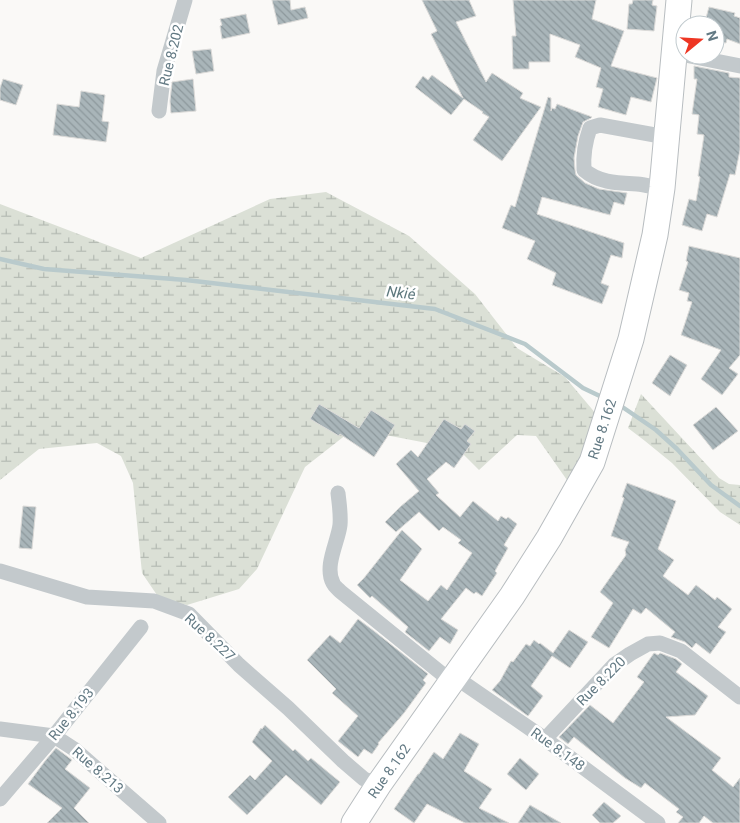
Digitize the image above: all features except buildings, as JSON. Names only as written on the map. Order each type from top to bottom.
[{"type":"highway","name":"Rue 8.162","points":[[679,0],[680,15]]},
{"type":"highway","name":"Rue 8.162","points":[[354,823],[379,784],[512,596],[592,462],[631,339],[655,235],[662,188],[666,137],[680,65]]},
{"type":"street","name":"Rue 8.202","points":[[158,110],[164,72],[185,0]]},
{"type":"street","points":[[725,63],[740,66]]},
{"type":"street","points":[[662,188],[638,184],[623,184],[592,177],[584,170],[583,161],[585,142],[590,128],[600,125],[666,137]]},
{"type":"street","name":"Rue 8.148","points":[[338,493],[340,525],[331,558],[330,573],[333,583],[340,592],[454,680],[545,739],[658,823]]},
{"type":"street","name":"Rue 8.227","points":[[0,571],[87,597],[154,600],[189,614],[240,665],[343,761],[364,779],[379,784]]},
{"type":"street","name":"Rue 8.193","points":[[0,799],[54,736],[141,627]]},
{"type":"street","name":"Rue 8.220","points":[[545,739],[614,665],[648,644],[660,643],[681,651],[740,698]]},
{"type":"street","name":"Rue 8.213","points":[[0,729],[54,736],[74,749],[159,823]]},
{"type":"green space","points":[[326,192],[409,236],[475,294],[517,348],[565,377],[602,421],[581,500],[536,436],[517,435],[479,470],[458,449],[375,433],[347,434],[305,467],[257,569],[239,589],[187,605],[159,598],[142,573],[133,483],[121,456],[97,443],[39,449],[0,480],[0,204],[141,258],[270,199]]},
{"type":"green space","points":[[641,394],[719,478],[729,484],[740,485],[740,525],[720,512],[672,463],[628,428]]},
{"type":"waterway","name":"Nkié","points":[[0,259],[44,269],[186,280],[435,309],[525,344],[583,388],[604,398]]},
{"type":"waterway","name":"Nkié","points":[[618,404],[656,430],[711,485],[740,506]]}]
